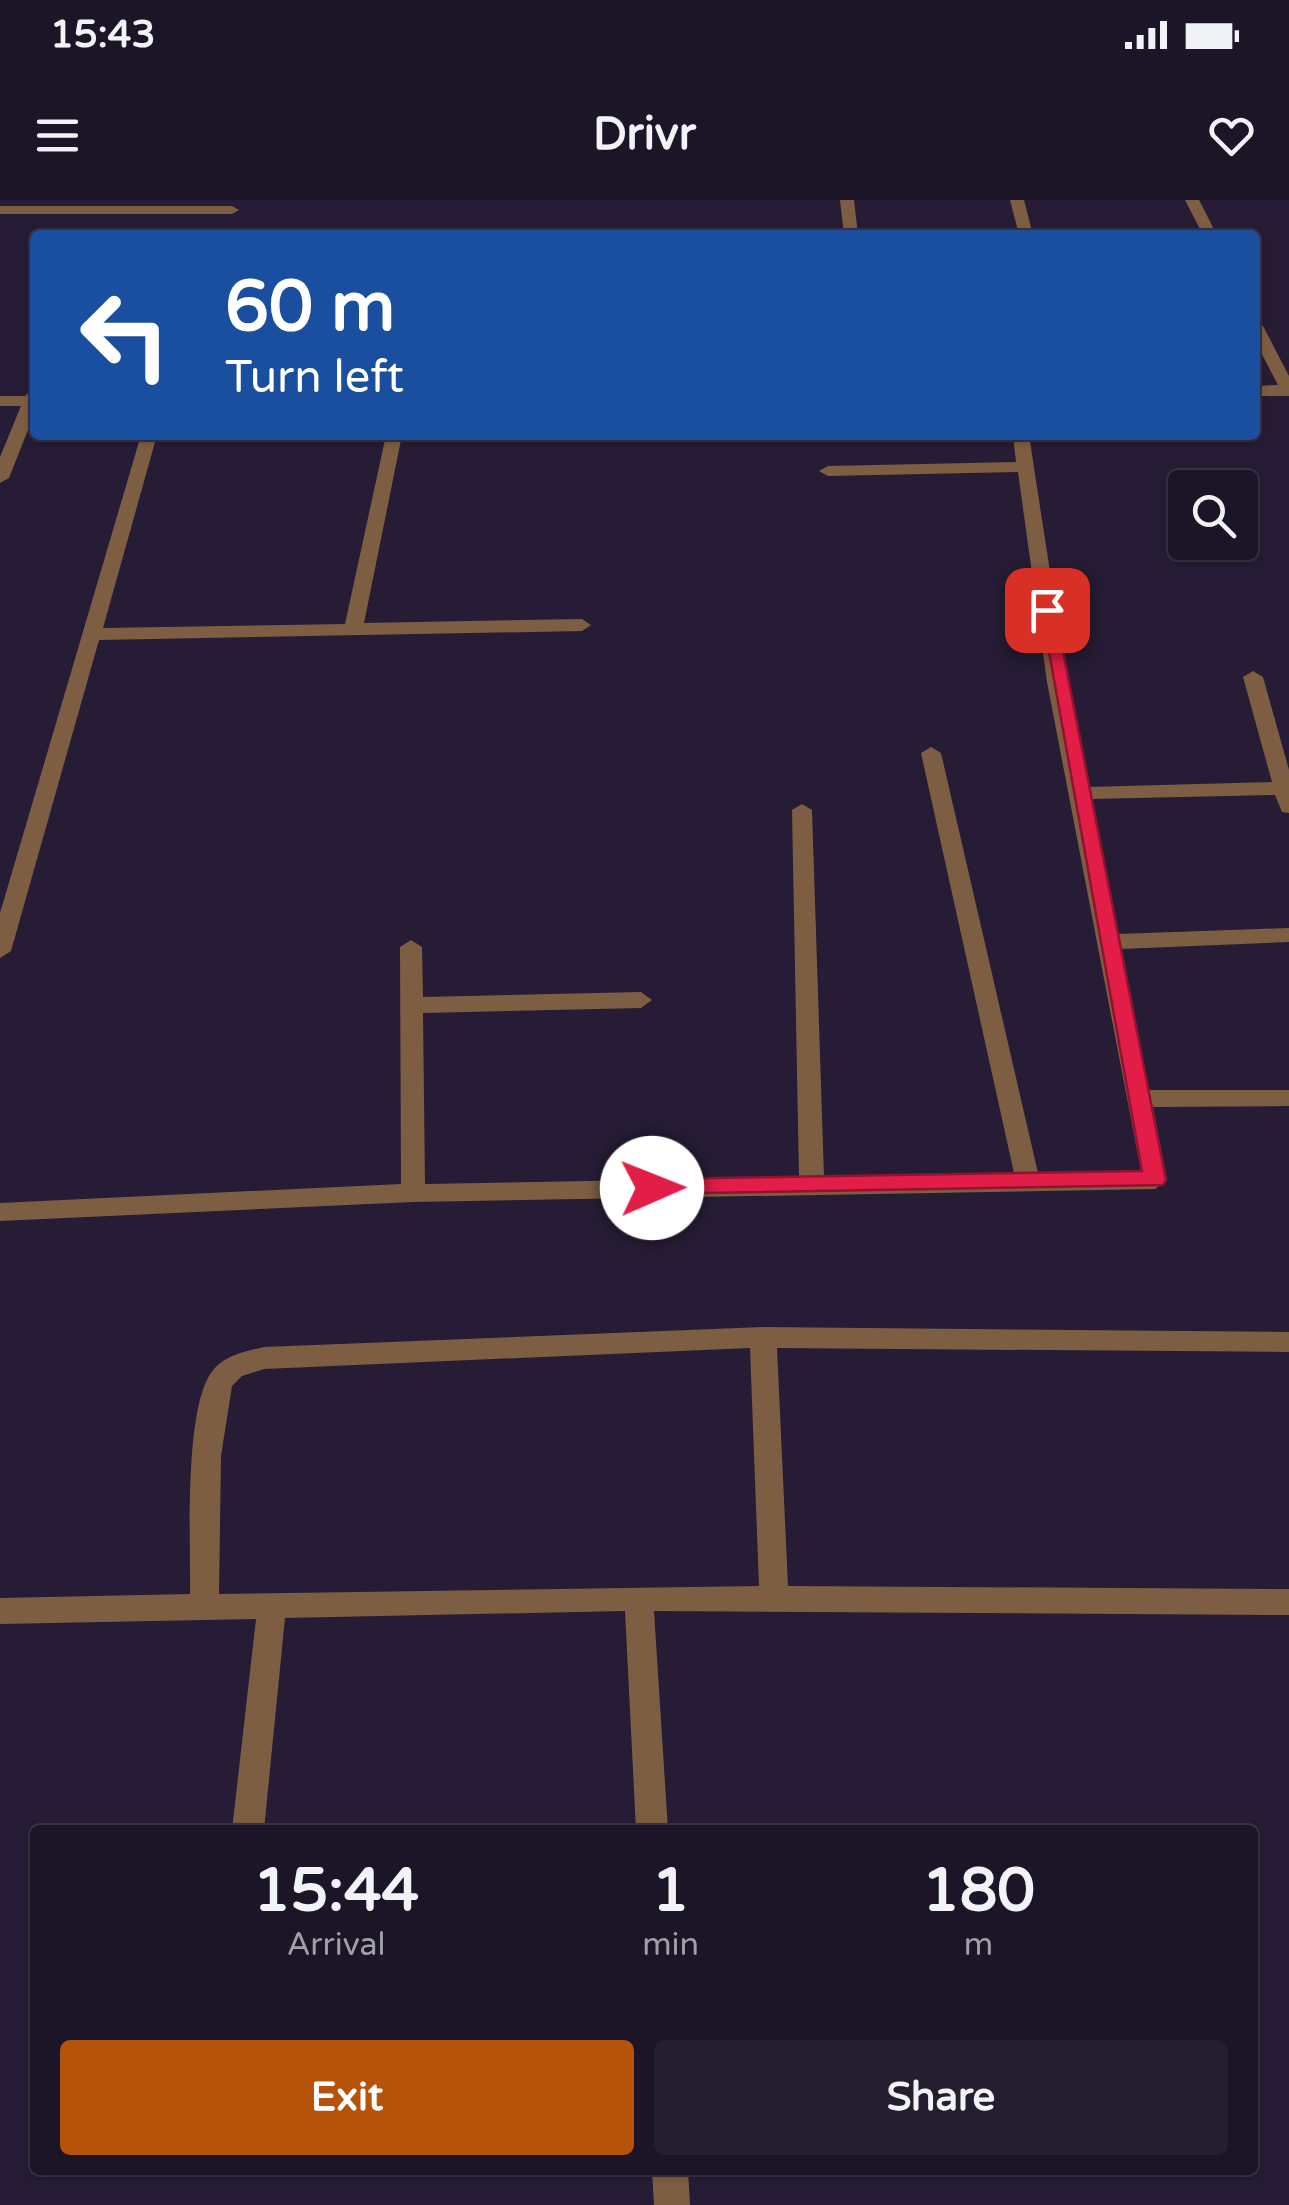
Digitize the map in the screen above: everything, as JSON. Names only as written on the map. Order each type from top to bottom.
[{"type":"street","points":[[847,200],[851,230]]},
{"type":"street","points":[[1017,200],[1025,230]]},
{"type":"street","points":[[1192,200],[1207,230]]},
{"type":"street","points":[[0,210],[232,211]]},
{"type":"street","points":[[1260,335],[1286,383],[1260,389]]},
{"type":"street","points":[[0,401],[30,398]]},
{"type":"street","points":[[0,478],[30,407]]},
{"type":"street","points":[[0,952],[148,440]]},
{"type":"street","points":[[353,629],[393,440]]},
{"type":"street","points":[[0,1212],[413,1193],[1155,1180],[1057,682],[1022,440]]},
{"type":"street","points":[[828,471],[1026,467]]},
{"type":"street","points":[[92,634],[582,625]]},
{"type":"street","points":[[1079,793],[1287,794],[1253,677]]},
{"type":"street","points":[[931,753],[1028,1182]]},
{"type":"street","points":[[802,810],[812,1184]]},
{"type":"street","points":[[1108,942],[1289,935]]},
{"type":"street","points":[[411,947],[413,1193]]},
{"type":"street","points":[[412,1005],[641,1000]]},
{"type":"street","points":[[1139,1099],[1289,1098]]},
{"type":"street","points":[[763,1338],[774,1599]]},
{"type":"street","points":[[204,1606],[211,1419],[219,1383],[236,1365],[264,1358],[763,1338],[1289,1342]]},
{"type":"street","points":[[639,1598],[652,1825]]},
{"type":"street","points":[[0,1611],[639,1598],[1289,1602]]},
{"type":"street","points":[[249,1825],[272,1605]]},
{"type":"street","points":[[670,2175],[672,2205]]},
{"type":"route","points":[[652,1188],[1155,1180],[1057,682],[1047,610]]}]
